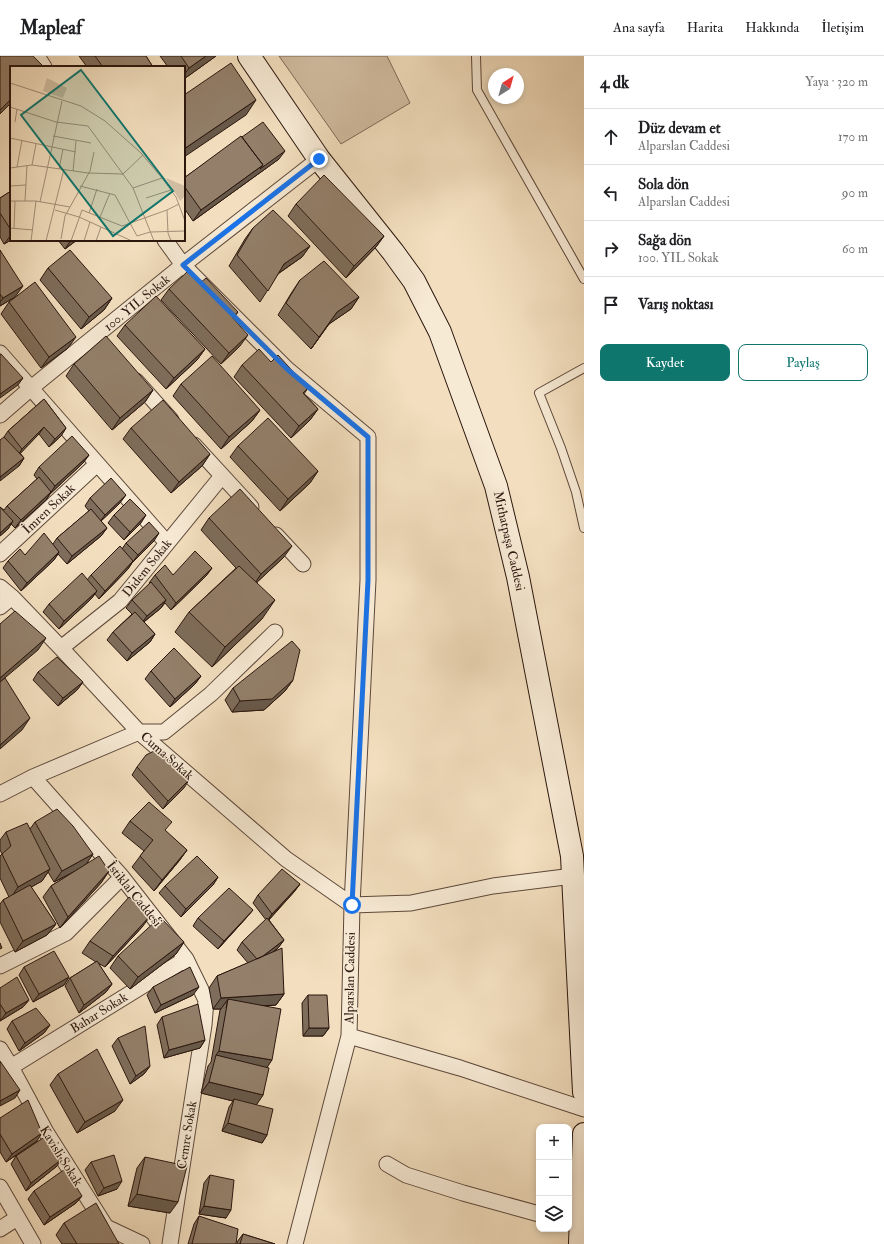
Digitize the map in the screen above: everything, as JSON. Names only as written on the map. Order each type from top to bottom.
[{"type":"street","points":[[36,56],[43,66]]},
{"type":"street","name":"Mithatpaşa Caddesi","points":[[249,56],[319,159],[414,281],[440,332],[496,486],[518,577],[572,856],[584,1092]]},
{"type":"street","name":"100. YIL Sokak","points":[[0,414],[183,265],[319,159]]},
{"type":"street","name":"Alparslan Caddesi","points":[[167,241],[183,265],[287,369],[368,437],[368,580],[352,905],[349,1036],[295,1244]]},
{"type":"street","points":[[96,336],[106,348]]},
{"type":"street","points":[[0,353],[167,543]]},
{"type":"street","points":[[127,371],[303,564]]},
{"type":"street","name":"İmren Sokak","points":[[0,554],[97,464]]},
{"type":"street","name":"Didem Sokak","points":[[61,648],[120,601],[222,476]]},
{"type":"street","name":"Cuma Sokak","points":[[0,587],[12,597],[61,648],[139,732],[286,859],[352,905]]},
{"type":"street","points":[[0,607],[12,597]]},
{"type":"street","points":[[0,794],[33,777],[139,732],[164,732],[211,694],[275,632]]},
{"type":"street","name":"İstiklal Caddesi","points":[[33,777],[122,877],[186,959],[206,1000],[204,1025]]},
{"type":"street","points":[[352,905],[411,903],[493,886],[573,876]]},
{"type":"street","points":[[0,966],[66,933],[122,877]]},
{"type":"street","name":"Bahar Sokak","points":[[12,1067],[186,959]]},
{"type":"street","name":"Cemre Sokak","points":[[170,1244],[204,1025]]},
{"type":"street","points":[[349,1036],[460,1068],[584,1110]]},
{"type":"street","name":"Kavisli Sokak","points":[[0,1049],[12,1067],[46,1132],[106,1227],[142,1244]]},
{"type":"street","points":[[576,1231],[584,1134]]},
{"type":"street","points":[[387,1164],[406,1175],[463,1193],[536,1213]]},
{"type":"street","points":[[0,1187],[33,1244]]},
{"type":"street","points":[[0,1229],[17,1218]]},
{"type":"lane","points":[[476,56],[477,90],[584,279]]},
{"type":"lane","points":[[584,368],[539,393],[561,448],[576,492],[584,528]]},
{"type":"shaded area","points":[[279,56],[387,56],[410,103],[341,144]]},
{"type":"building","points":[[0,56],[33,56],[43,66],[10,66],[10,100],[0,110]]},
{"type":"building","points":[[95,56],[146,56],[152,66],[102,66]]},
{"type":"building","points":[[181,56],[206,56],[189,68]]},
{"type":"building","points":[[231,63],[256,100],[185,148],[185,94]]},
{"type":"building","points":[[263,122],[285,151],[260,169],[263,165],[242,137]]},
{"type":"building","points":[[241,136],[263,165],[201,210],[185,187],[185,177]]},
{"type":"building","points":[[324,175],[384,236],[354,266],[296,204]]},
{"type":"building","points":[[10,192],[10,228],[0,213],[0,198]]},
{"type":"building","points":[[273,210],[310,246],[284,264],[268,291],[237,255],[253,228]]},
{"type":"building","points":[[0,250],[23,286],[3,298],[0,294]]},
{"type":"building","points":[[70,250],[112,298],[89,317],[48,268]]},
{"type":"building","points":[[324,261],[359,297],[337,312],[319,337],[286,303],[300,280]]},
{"type":"building","points":[[188,271],[200,283],[206,278],[238,312],[232,317],[248,335],[229,353],[169,289]]},
{"type":"building","points":[[35,282],[76,337],[49,357],[9,302]]},
{"type":"building","points":[[156,296],[205,349],[174,378],[125,325]]},
{"type":"building","points":[[106,336],[153,390],[120,418],[74,364]]},
{"type":"building","points":[[259,349],[271,362],[278,355],[308,388],[303,393],[318,409],[299,426],[242,365]]},
{"type":"building","points":[[0,354],[23,378],[0,394]]},
{"type":"building","points":[[212,356],[260,410],[229,437],[181,384]]},
{"type":"building","points":[[44,399],[66,428],[55,439],[44,427],[22,449],[8,431]]},
{"type":"building","points":[[163,400],[210,454],[179,482],[131,428]]},
{"type":"building","points":[[268,418],[318,471],[288,499],[238,446]]},
{"type":"building","points":[[72,436],[89,455],[55,486],[39,467]]},
{"type":"building","points":[[4,437],[24,458],[0,477],[0,440]]},
{"type":"building","points":[[39,477],[51,492],[21,520],[7,506]]},
{"type":"building","points":[[111,478],[126,495],[105,515],[90,498]]},
{"type":"building","points":[[240,489],[292,546],[261,574],[209,518]]},
{"type":"building","points":[[130,499],[146,515],[130,532],[114,515]]},
{"type":"building","points":[[0,507],[13,521],[0,533]]},
{"type":"building","points":[[91,509],[107,528],[72,556],[57,538]]},
{"type":"building","points":[[149,522],[159,533],[138,555],[126,543]]},
{"type":"building","points":[[44,533],[59,552],[27,583],[8,561],[20,549],[25,555]]},
{"type":"building","points":[[120,546],[133,561],[105,591],[91,575]]},
{"type":"building","points":[[195,551],[212,568],[176,603],[155,575],[165,565],[173,575]]},
{"type":"building","points":[[239,566],[275,600],[225,647],[189,612]]},
{"type":"building","points":[[82,573],[97,591],[64,621],[49,604]]},
{"type":"building","points":[[151,582],[166,600],[147,616],[132,600]]},
{"type":"building","points":[[15,611],[46,638],[0,678],[0,624]]},
{"type":"building","points":[[135,612],[155,634],[132,653],[113,632]]},
{"type":"building","points":[[292,641],[300,650],[293,680],[272,699],[240,701],[233,688]]},
{"type":"building","points":[[174,648],[201,676],[175,699],[151,671]]},
{"type":"building","points":[[57,657],[83,682],[63,698],[38,672]]},
{"type":"building","points":[[5,678],[30,718],[0,745],[0,682]]},
{"type":"building","points":[[158,749],[189,780],[168,801],[137,767],[146,755]]},
{"type":"building","points":[[149,802],[172,822],[165,830],[187,850],[162,880],[140,856],[153,840],[130,821]]},
{"type":"building","points":[[57,809],[73,826],[93,854],[62,871],[35,822]]},
{"type":"building","points":[[27,823],[50,869],[18,887],[2,854],[11,846],[6,832]]},
{"type":"building","points":[[99,856],[109,871],[68,917],[51,886]]},
{"type":"building","points":[[197,856],[218,877],[186,909],[165,886]]},
{"type":"building","points":[[282,869],[300,884],[272,914],[258,895]]},
{"type":"building","points":[[30,885],[56,924],[23,941],[3,900]]},
{"type":"building","points":[[229,888],[253,910],[224,941],[198,918]]},
{"type":"building","points":[[129,897],[151,915],[113,956],[90,941]]},
{"type":"building","points":[[160,917],[184,942],[138,977],[118,956]]},
{"type":"building","points":[[267,918],[284,940],[257,959],[242,942]]},
{"type":"building","points":[[282,948],[284,994],[221,998],[217,976]]},
{"type":"building","points":[[54,951],[69,977],[39,994],[24,967]]},
{"type":"building","points":[[97,961],[112,984],[84,1005],[70,978]]},
{"type":"building","points":[[190,967],[199,987],[161,1005],[153,987]]},
{"type":"building","points":[[17,977],[29,1000],[6,1013],[0,1004],[0,988]]},
{"type":"building","points":[[308,995],[327,995],[329,1028],[309,1028]]},
{"type":"building","points":[[228,999],[281,1009],[272,1060],[219,1051]]},
{"type":"building","points":[[198,1004],[205,1040],[169,1050],[162,1017]]},
{"type":"building","points":[[36,1008],[50,1025],[25,1043],[12,1021]]},
{"type":"building","points":[[145,1026],[150,1066],[136,1076],[118,1038]]},
{"type":"building","points":[[97,1049],[123,1100],[85,1122],[58,1074]]},
{"type":"building","points":[[216,1055],[269,1068],[263,1095],[209,1082]]},
{"type":"building","points":[[0,1061],[20,1090],[0,1101]]},
{"type":"building","points":[[234,1099],[273,1109],[267,1135],[228,1123]]},
{"type":"building","points":[[28,1100],[42,1133],[12,1154],[0,1134],[0,1118]]},
{"type":"building","points":[[46,1136],[62,1159],[31,1183],[16,1156]]},
{"type":"building","points":[[114,1155],[122,1181],[104,1188],[91,1162]]},
{"type":"building","points":[[145,1157],[187,1166],[178,1202],[137,1194]]},
{"type":"building","points":[[65,1169],[82,1196],[50,1217],[34,1191]]},
{"type":"building","points":[[210,1175],[234,1180],[231,1210],[204,1206]]},
{"type":"building","points":[[96,1203],[119,1244],[77,1244],[64,1223]]},
{"type":"building","points":[[199,1216],[238,1229],[236,1244],[192,1244]]},
{"type":"building","points":[[243,1234],[275,1244],[240,1244]]},
{"type":"route","points":[[319,159],[183,265],[287,369],[368,437],[368,580],[352,905]]}]
